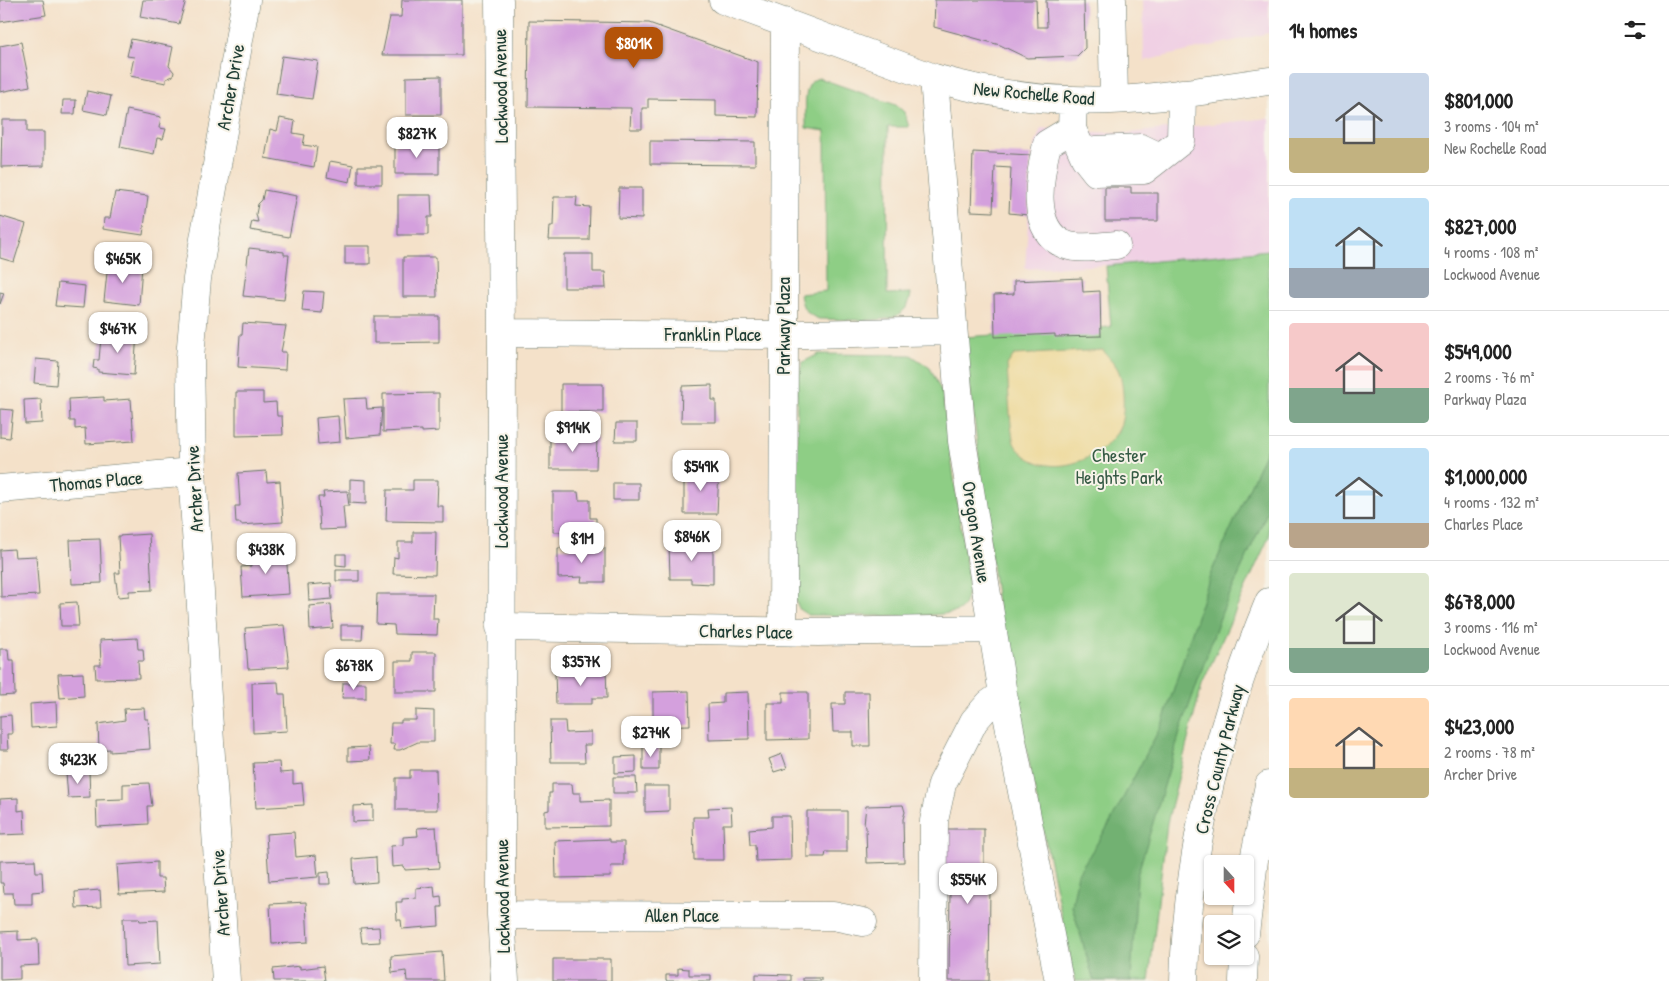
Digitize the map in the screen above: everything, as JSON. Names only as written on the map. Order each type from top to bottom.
[{"type":"main road","name":"Archer Drive","points":[[226,981],[192,472],[190,357],[197,279],[246,0]]},
{"type":"main road","name":"Lockwood Avenue","points":[[499,0],[502,333],[501,915],[505,981]]},
{"type":"main road","name":"New Rochelle Road","points":[[723,0],[759,6],[785,22],[934,78],[969,88],[1014,95],[1073,100],[1114,99],[1182,93],[1269,81]]},
{"type":"main road","points":[[1112,0],[1114,99]]},
{"type":"main road","name":"Parkway Plaza","points":[[783,631],[785,22]]},
{"type":"main road","name":"Oregon Avenue","points":[[934,78],[962,440],[1003,694],[1059,981]]},
{"type":"main road","points":[[1073,100],[1072,129],[1086,158],[1096,172],[1144,170],[1181,141],[1182,93]]},
{"type":"main road","points":[[1072,129],[1047,144],[1041,168],[1041,210],[1045,227],[1054,239],[1068,245],[1116,245]]},
{"type":"main road","name":"Franklin Place","points":[[502,333],[783,334],[953,331]]},
{"type":"main road","name":"Thomas Place","points":[[0,489],[192,472]]},
{"type":"main road","name":"Cross County Parkway","points":[[1184,981],[1193,867],[1211,777],[1236,688],[1269,602]]},
{"type":"main road","name":"Charles Place","points":[[500,627],[783,631],[992,629]]},
{"type":"main road","points":[[933,981],[934,821],[942,784],[974,721],[989,704],[1003,694]]},
{"type":"main road","points":[[1247,915],[1254,860],[1269,785]]},
{"type":"main road","name":"Allen Place","points":[[501,915],[833,916],[863,922]]},
{"type":"main road","points":[[1243,981],[1244,965]]},
{"type":"shaded area","points":[[1143,0],[1269,0],[1269,33],[1144,61]]},
{"type":"shaded area","points":[[1269,118],[1269,264],[1109,284],[1107,265],[1025,269],[1033,151],[1041,128],[1084,132],[1129,133]]},
{"type":"green space","points":[[819,78],[896,105],[904,112],[909,127],[888,127],[887,294],[911,293],[905,309],[895,317],[866,320],[819,319],[808,313],[802,303],[800,294],[826,291],[825,131],[806,128],[807,92],[809,85]]},
{"type":"green space","name":"Chester Heights Park","points":[[1269,250],[1269,537],[1202,684],[1167,823],[1149,981],[1075,981],[999,619],[964,337],[1111,327],[1106,266]]},
{"type":"green space","points":[[819,354],[911,355],[930,368],[942,393],[969,585],[965,602],[960,610],[934,615],[888,616],[808,615],[800,610],[796,602],[797,379],[803,362]]},
{"type":"green space","points":[[1269,444],[1269,508],[1222,612],[1182,726],[1137,876],[1131,981],[1094,981],[1072,906],[1078,873],[1110,823],[1163,722],[1211,573]]},
{"type":"sand","points":[[1103,350],[1118,369],[1121,378],[1123,410],[1121,426],[1118,431],[1109,443],[1097,452],[1083,460],[1069,464],[1054,466],[1040,463],[1026,456],[1015,445],[1013,440],[1007,365],[1014,355]]},
{"type":"building","points":[[0,0],[43,0],[46,15],[0,22]]},
{"type":"building","points":[[143,0],[186,0],[179,24],[140,17]]},
{"type":"building","points":[[402,0],[462,0],[462,55],[382,55],[390,17],[401,17]]},
{"type":"building","points":[[935,0],[1036,0],[1037,27],[1047,27],[1046,0],[1084,0],[1085,48],[1077,56],[1027,58],[1000,45],[934,27]]},
{"type":"building","points":[[529,21],[649,23],[758,62],[757,117],[716,116],[716,100],[648,99],[648,108],[642,108],[642,129],[630,129],[631,108],[528,107]]},
{"type":"building","points":[[131,39],[173,47],[169,66],[174,72],[173,76],[166,79],[166,83],[130,76],[134,57],[127,56]]},
{"type":"building","points":[[21,42],[30,86],[0,92],[0,46]]},
{"type":"building","points":[[282,56],[318,61],[312,99],[276,94]]},
{"type":"building","points":[[441,76],[441,115],[406,115],[406,77]]},
{"type":"building","points":[[87,91],[111,96],[107,115],[83,110]]},
{"type":"building","points":[[63,100],[76,100],[75,114],[62,114]]},
{"type":"building","points":[[127,110],[161,117],[159,128],[166,129],[163,139],[157,138],[154,154],[120,147]]},
{"type":"building","points":[[280,118],[295,121],[293,133],[305,135],[303,145],[317,147],[314,167],[265,158],[270,129],[277,131]]},
{"type":"building","points":[[2,120],[27,120],[27,132],[44,132],[44,166],[1,167]]},
{"type":"building","points":[[650,141],[755,142],[755,165],[650,164]]},
{"type":"building","points":[[439,144],[439,174],[395,174],[395,145]]},
{"type":"building","points":[[973,152],[1031,155],[1028,215],[1009,213],[1011,168],[995,167],[993,212],[971,211]]},
{"type":"building","points":[[330,161],[353,165],[350,182],[327,177]]},
{"type":"building","points":[[358,166],[382,166],[382,184],[358,184]]},
{"type":"building","points":[[1105,187],[1131,187],[1131,193],[1158,193],[1158,221],[1105,221]]},
{"type":"building","points":[[619,188],[642,188],[642,219],[618,218]]},
{"type":"building","points":[[264,190],[297,196],[289,237],[250,230],[252,221],[258,222],[256,214]]},
{"type":"building","points":[[115,192],[148,196],[143,235],[103,229],[104,218],[110,218]]},
{"type":"building","points":[[398,195],[431,195],[432,217],[428,217],[428,235],[398,235]]},
{"type":"building","points":[[554,197],[577,197],[576,206],[590,207],[589,240],[549,240],[550,226],[553,226]]},
{"type":"building","points":[[0,216],[26,224],[14,262],[0,258]]},
{"type":"building","points":[[345,246],[370,246],[370,264],[345,264]]},
{"type":"building","points":[[249,248],[284,252],[284,255],[289,255],[284,300],[243,296]]},
{"type":"building","points":[[564,254],[593,254],[593,272],[605,272],[606,288],[564,288]]},
{"type":"building","points":[[403,257],[436,257],[437,297],[403,297]]},
{"type":"building","points":[[108,263],[142,266],[139,305],[104,301]]},
{"type":"building","points":[[1082,278],[1083,292],[1100,291],[1101,336],[1055,337],[1055,334],[995,337],[994,295],[1014,294],[1014,281]]},
{"type":"building","points":[[58,283],[85,286],[83,308],[55,306]]},
{"type":"building","points":[[304,291],[324,292],[322,313],[302,311]]},
{"type":"building","points":[[0,292],[4,293],[0,304]]},
{"type":"building","points":[[374,316],[439,316],[439,342],[374,343]]},
{"type":"building","points":[[243,323],[286,326],[281,352],[286,352],[285,370],[238,367],[240,335],[242,335]]},
{"type":"building","points":[[114,331],[137,333],[134,375],[98,372],[98,369],[93,368],[94,360],[99,360],[101,337],[113,339]]},
{"type":"building","points":[[36,359],[58,361],[56,385],[34,383]]},
{"type":"building","points":[[561,384],[603,384],[603,412],[561,412]]},
{"type":"building","points":[[712,385],[712,400],[716,400],[716,422],[681,422],[682,386]]},
{"type":"building","points":[[236,392],[263,392],[263,403],[276,402],[277,416],[282,416],[283,435],[236,436]]},
{"type":"building","points":[[439,393],[439,431],[383,432],[383,394]]},
{"type":"building","points":[[104,397],[104,401],[131,399],[134,441],[86,444],[85,428],[75,429],[75,421],[70,421],[69,399]]},
{"type":"building","points":[[366,398],[367,409],[382,408],[380,435],[346,438],[343,399]]},
{"type":"building","points":[[41,399],[42,423],[25,424],[24,400]]},
{"type":"building","points":[[0,409],[13,410],[10,438],[0,437]]},
{"type":"building","points":[[338,416],[340,442],[318,444],[316,418]]},
{"type":"building","points":[[616,423],[637,423],[637,441],[615,441]]},
{"type":"building","points":[[550,438],[597,438],[596,469],[550,469]]},
{"type":"building","points":[[266,471],[267,482],[280,481],[283,522],[241,525],[241,523],[236,523],[235,506],[240,506],[238,473]]},
{"type":"building","points":[[684,471],[719,471],[717,514],[684,514]]},
{"type":"building","points":[[350,479],[366,480],[366,504],[350,503]]},
{"type":"building","points":[[413,480],[438,480],[437,506],[443,506],[443,522],[386,521],[387,490],[413,490]]},
{"type":"building","points":[[613,483],[639,483],[639,500],[613,500]]},
{"type":"building","points":[[347,491],[349,506],[343,506],[345,529],[320,530],[318,497],[324,497],[323,492]]},
{"type":"building","points":[[553,492],[578,492],[579,500],[590,500],[590,518],[596,518],[596,532],[553,532]]},
{"type":"building","points":[[413,532],[436,532],[435,575],[393,574],[394,557],[398,558],[398,542],[413,542]]},
{"type":"building","points":[[149,534],[152,590],[129,591],[129,596],[118,597],[115,573],[120,573],[118,536]]},
{"type":"building","points":[[100,539],[102,583],[72,584],[70,540]]},
{"type":"building","points":[[669,543],[713,543],[713,584],[691,583],[691,579],[670,579]]},
{"type":"building","points":[[558,548],[605,548],[605,582],[581,582],[582,577],[558,578]]},
{"type":"building","points":[[14,549],[15,557],[36,556],[39,595],[1,597],[0,550]]},
{"type":"building","points":[[286,550],[289,594],[243,597],[241,567],[251,566],[250,553]]},
{"type":"building","points":[[336,554],[346,554],[346,566],[336,565]]},
{"type":"building","points":[[336,570],[359,570],[359,581],[336,581]]},
{"type":"building","points":[[331,583],[332,599],[309,601],[308,585]]},
{"type":"building","points":[[377,594],[434,594],[433,619],[438,619],[437,635],[395,634],[394,625],[376,624]]},
{"type":"building","points":[[77,602],[79,626],[61,626],[60,603]]},
{"type":"building","points":[[331,604],[333,628],[310,630],[309,606]]},
{"type":"building","points":[[284,625],[289,667],[248,669],[245,628]]},
{"type":"building","points":[[341,625],[363,625],[362,640],[341,640]]},
{"type":"building","points":[[137,638],[138,649],[143,649],[144,661],[138,661],[139,678],[96,679],[95,665],[101,665],[100,640]]},
{"type":"building","points":[[0,649],[8,649],[9,660],[14,660],[15,695],[0,696]]},
{"type":"building","points":[[412,652],[436,652],[436,692],[395,692],[395,661],[412,661]]},
{"type":"building","points":[[591,668],[606,668],[607,698],[592,698],[592,704],[556,704],[555,672],[591,672]]},
{"type":"building","points":[[83,673],[84,696],[60,698],[58,674]]},
{"type":"building","points":[[278,682],[279,694],[285,694],[287,731],[253,733],[252,683]]},
{"type":"building","points":[[343,683],[366,683],[366,698],[342,698]]},
{"type":"building","points":[[689,691],[690,725],[653,726],[653,692]]},
{"type":"building","points":[[748,692],[749,739],[709,740],[708,704],[723,703],[723,693]]},
{"type":"building","points":[[783,692],[808,692],[808,739],[767,740],[767,703],[783,703]]},
{"type":"building","points":[[845,692],[869,692],[870,746],[853,746],[853,732],[833,732],[832,704],[845,704]]},
{"type":"building","points":[[56,702],[57,726],[31,728],[30,704]]},
{"type":"building","points":[[144,708],[145,719],[148,719],[150,749],[110,752],[110,749],[99,750],[98,724],[125,720],[124,709]]},
{"type":"building","points":[[416,710],[434,711],[434,742],[418,742],[400,750],[394,750],[395,744],[390,744],[391,723],[401,723],[401,720],[416,720]]},
{"type":"building","points":[[11,715],[12,734],[7,734],[8,750],[0,750],[0,716]]},
{"type":"building","points":[[550,721],[565,721],[566,733],[591,732],[591,745],[584,745],[585,762],[551,762]]},
{"type":"building","points":[[643,745],[659,745],[659,770],[643,770]]},
{"type":"building","points":[[369,747],[370,760],[348,761],[348,748]]},
{"type":"building","points":[[88,748],[89,766],[65,767],[64,750]]},
{"type":"building","points":[[782,754],[787,768],[774,772],[769,759]]},
{"type":"building","points":[[636,756],[636,772],[615,773],[615,757]]},
{"type":"building","points":[[279,762],[280,773],[293,772],[293,784],[302,783],[304,805],[256,808],[253,763]]},
{"type":"building","points":[[410,770],[436,770],[437,810],[396,810],[396,778],[410,778]]},
{"type":"building","points":[[89,771],[90,797],[68,798],[66,773]]},
{"type":"building","points":[[613,777],[636,777],[637,793],[613,793]]},
{"type":"building","points":[[149,783],[152,806],[147,806],[148,824],[97,827],[96,800],[123,799],[123,784]]},
{"type":"building","points":[[552,784],[572,784],[573,793],[580,793],[580,801],[609,800],[609,826],[545,827],[545,811],[549,810],[549,793],[552,793]]},
{"type":"building","points":[[645,786],[669,786],[669,811],[645,812]]},
{"type":"building","points":[[18,798],[18,811],[24,810],[25,834],[0,835],[0,799]]},
{"type":"building","points":[[373,805],[373,821],[353,822],[353,806]]},
{"type":"building","points":[[903,805],[905,812],[903,819],[904,862],[867,863],[866,827],[864,824],[866,806]]},
{"type":"building","points":[[731,807],[732,824],[723,824],[724,860],[694,860],[693,817],[709,817],[708,808]]},
{"type":"building","points":[[807,811],[847,811],[847,852],[826,852],[825,857],[807,857]]},
{"type":"building","points":[[772,816],[790,816],[791,860],[756,861],[755,845],[750,845],[749,829],[772,827]]},
{"type":"building","points":[[436,827],[439,868],[405,870],[404,866],[392,867],[391,846],[403,845],[403,837],[418,836],[417,828]]},
{"type":"building","points":[[945,829],[984,829],[984,886],[990,886],[989,981],[949,981],[950,887],[944,887]]},
{"type":"building","points":[[294,832],[296,857],[316,855],[318,877],[269,881],[266,834]]},
{"type":"building","points":[[610,839],[610,842],[624,842],[624,866],[611,866],[610,877],[556,878],[555,841]]},
{"type":"building","points":[[376,857],[377,882],[354,884],[353,859]]},
{"type":"building","points":[[35,860],[36,872],[42,872],[43,891],[32,892],[32,904],[14,904],[13,893],[4,893],[3,883],[0,883],[0,861]]},
{"type":"building","points":[[157,862],[157,878],[163,878],[164,892],[119,894],[117,865]]},
{"type":"building","points":[[329,872],[330,884],[320,884],[320,873]]},
{"type":"building","points":[[434,886],[435,897],[441,896],[442,907],[438,907],[439,926],[402,929],[401,920],[397,920],[396,902],[402,902],[402,899],[416,898],[416,888]]},
{"type":"building","points":[[100,890],[101,907],[76,908],[75,892]]},
{"type":"building","points":[[306,902],[308,942],[272,944],[270,904]]},
{"type":"building","points":[[123,918],[139,918],[140,921],[158,920],[160,964],[125,966]]},
{"type":"building","points":[[379,927],[380,942],[362,943],[360,928]]},
{"type":"building","points":[[18,931],[18,940],[38,939],[39,965],[20,966],[20,979],[0,980],[0,932]]},
{"type":"building","points":[[442,952],[444,981],[407,981],[406,971],[392,973],[391,956]]},
{"type":"building","points":[[553,959],[611,959],[611,981],[553,981]]},
{"type":"building","points":[[300,966],[300,969],[323,966],[325,981],[274,981],[273,969]]},
{"type":"building","points":[[678,968],[689,969],[689,975],[711,975],[711,981],[666,981],[666,975],[678,975]]},
{"type":"building","points":[[756,974],[791,975],[791,981],[756,981]]},
{"type":"building","points":[[803,978],[821,978],[821,981],[803,981]]}]
